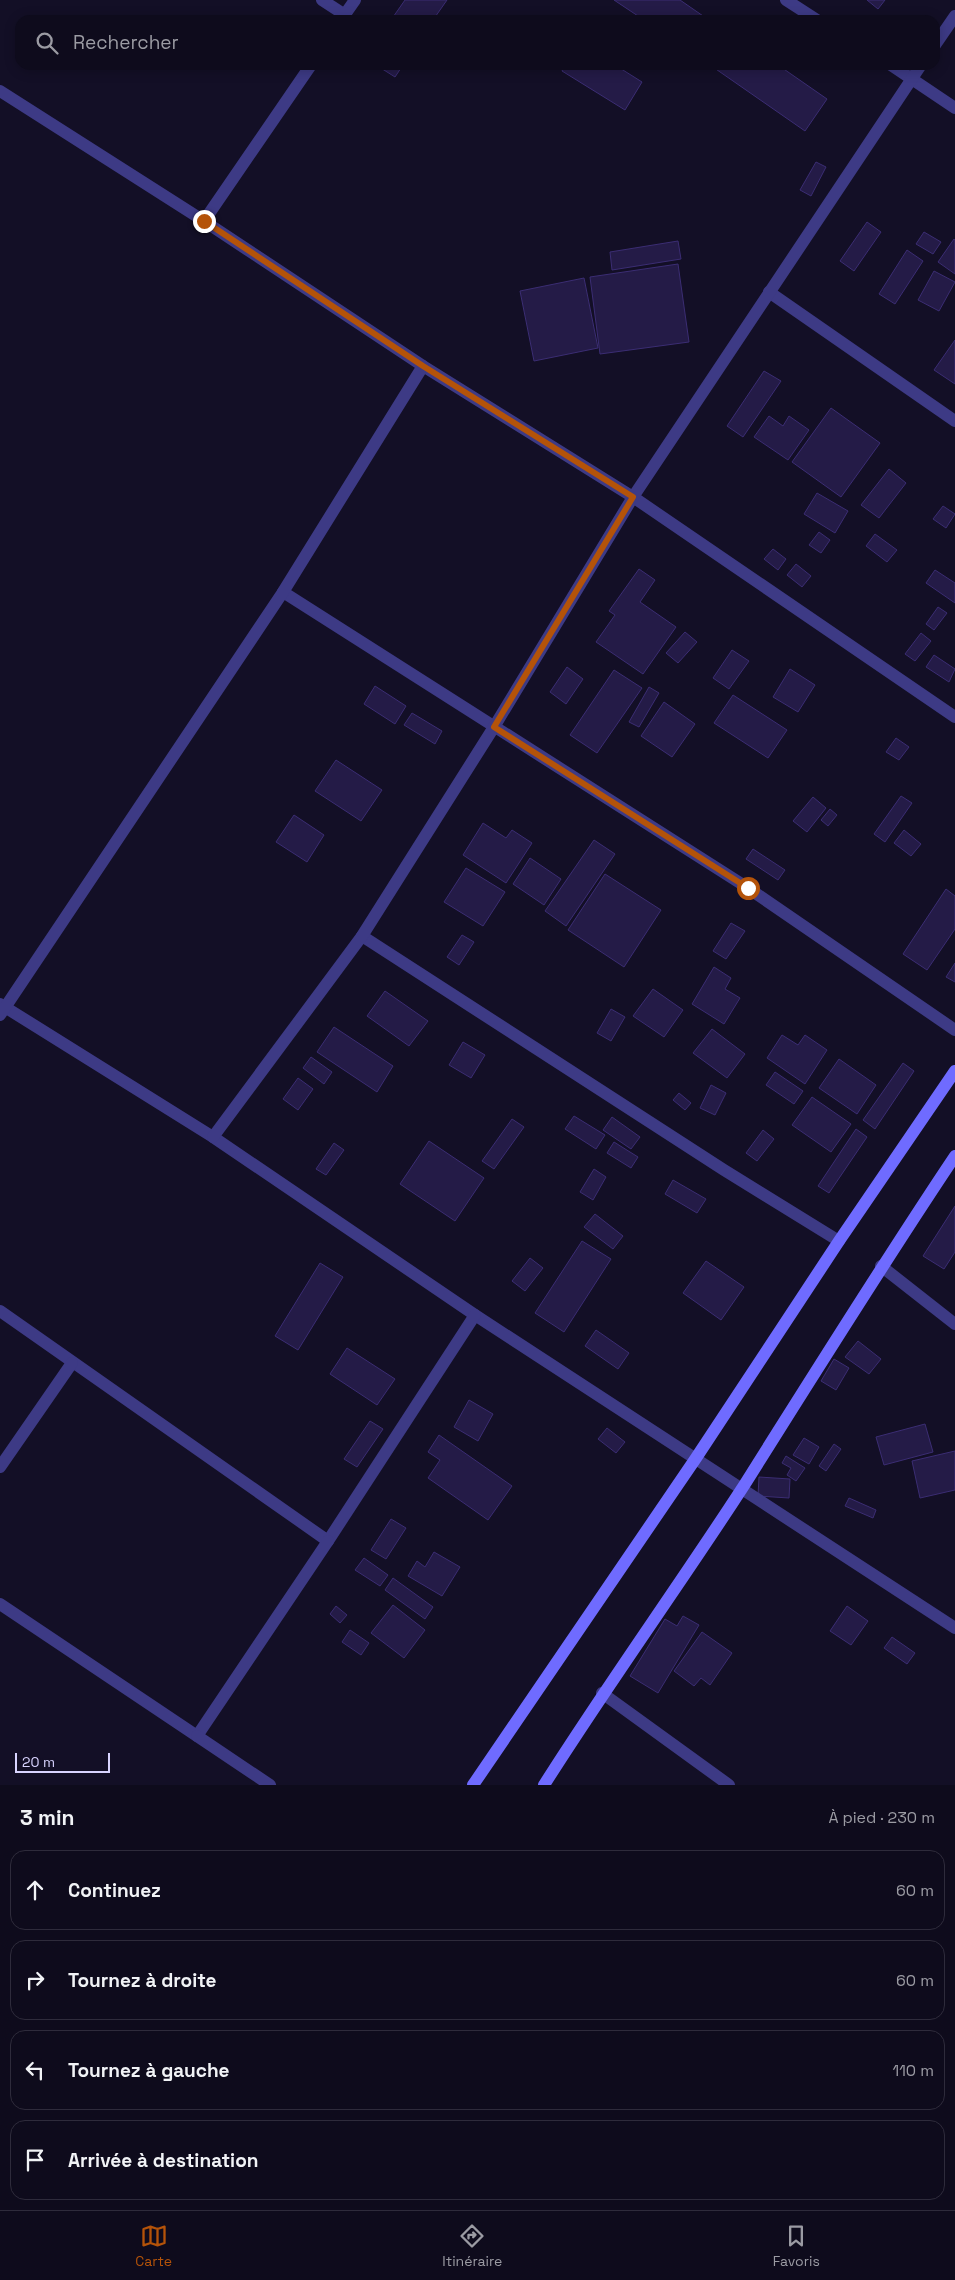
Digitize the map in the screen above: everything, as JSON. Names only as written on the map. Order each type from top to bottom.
[{"type":"main road","points":[[473,1785],[696,1458],[839,1240],[955,1071]]},
{"type":"main road","points":[[544,1785],[602,1693],[742,1488],[881,1266],[955,1156]]},
{"type":"street","points":[[322,0],[341,15]]},
{"type":"street","points":[[344,15],[355,0]]},
{"type":"street","points":[[786,0],[809,15]]},
{"type":"street","points":[[940,38],[955,16]]},
{"type":"street","points":[[204,221],[308,70]]},
{"type":"street","points":[[899,70],[955,108]]},
{"type":"street","points":[[213,1137],[362,936],[494,727],[633,497],[918,70]]},
{"type":"street","points":[[0,91],[204,221],[423,366],[633,497],[955,717]]},
{"type":"street","points":[[769,292],[955,421]]},
{"type":"street","points":[[423,366],[283,592],[2,1009],[213,1137],[475,1315],[955,1628]]},
{"type":"street","points":[[283,592],[748,888],[955,1030]]},
{"type":"street","points":[[362,936],[724,1170],[839,1240]]},
{"type":"street","points":[[881,1266],[955,1324]]},
{"type":"street","points":[[0,1311],[328,1541]]},
{"type":"street","points":[[197,1736],[328,1541],[475,1315]]},
{"type":"street","points":[[0,1467],[72,1363]]},
{"type":"street","points":[[0,1604],[270,1785]]},
{"type":"street","points":[[602,1693],[729,1785]]},
{"type":"building","points":[[405,0],[447,0],[436,15],[394,15]]},
{"type":"building","points":[[614,0],[680,0],[702,15],[636,15]]},
{"type":"building","points":[[867,0],[885,0],[878,9]]},
{"type":"building","points":[[384,70],[400,70],[395,77]]},
{"type":"building","points":[[623,70],[642,82],[625,110],[562,71]]},
{"type":"building","points":[[717,70],[785,70],[827,99],[805,131]]},
{"type":"building","points":[[816,162],[826,167],[811,196],[800,190]]},
{"type":"building","points":[[867,222],[881,232],[854,271],[840,261]]},
{"type":"building","points":[[924,232],[941,242],[933,254],[916,244]]},
{"type":"building","points":[[955,240],[955,274],[938,262]]},
{"type":"building","points":[[678,241],[681,259],[612,270],[610,252]]},
{"type":"building","points":[[907,250],[923,261],[895,304],[879,294]]},
{"type":"building","points":[[678,264],[689,342],[600,354],[590,277]]},
{"type":"building","points":[[934,271],[955,282],[939,311],[918,300]]},
{"type":"building","points":[[584,278],[598,348],[534,361],[520,291]]},
{"type":"building","points":[[955,340],[955,384],[934,370]]},
{"type":"building","points":[[764,371],[781,381],[743,437],[727,426]]},
{"type":"building","points":[[831,408],[880,443],[841,497],[792,462]]},
{"type":"building","points":[[769,416],[783,426],[789,416],[809,430],[788,460],[754,437]]},
{"type":"building","points":[[889,469],[906,483],[879,518],[861,505]]},
{"type":"building","points":[[817,493],[848,511],[835,533],[804,514]]},
{"type":"building","points":[[943,506],[955,514],[946,528],[933,519]]},
{"type":"building","points":[[819,532],[830,540],[821,553],[809,545]]},
{"type":"building","points":[[875,534],[897,550],[887,562],[866,546]]},
{"type":"building","points":[[773,549],[786,559],[778,570],[764,559]]},
{"type":"building","points":[[796,564],[811,576],[802,587],[787,575]]},
{"type":"building","points":[[639,569],[655,580],[640,602],[676,627],[643,674],[596,642],[615,615],[609,611]]},
{"type":"building","points":[[935,570],[955,583],[955,603],[926,583]]},
{"type":"building","points":[[938,607],[947,613],[934,630],[926,624]]},
{"type":"building","points":[[685,632],[697,642],[678,663],[666,653]]},
{"type":"building","points":[[921,633],[931,641],[915,661],[905,654]]},
{"type":"building","points":[[732,650],[749,661],[729,689],[713,678]]},
{"type":"building","points":[[934,655],[955,669],[949,682],[926,667]]},
{"type":"building","points":[[567,667],[583,679],[566,704],[550,692]]},
{"type":"building","points":[[790,669],[815,685],[798,712],[773,697]]},
{"type":"building","points":[[614,670],[642,688],[597,753],[570,735]]},
{"type":"building","points":[[375,686],[406,706],[395,724],[364,704]]},
{"type":"building","points":[[649,687],[659,693],[639,727],[629,722]]},
{"type":"building","points":[[733,695],[787,730],[768,758],[714,723]]},
{"type":"building","points":[[664,702],[695,724],[672,757],[641,736]]},
{"type":"building","points":[[412,713],[442,731],[435,744],[404,725]]},
{"type":"building","points":[[896,738],[909,747],[899,760],[886,752]]},
{"type":"building","points":[[336,760],[382,790],[361,821],[315,791]]},
{"type":"building","points":[[901,796],[912,803],[885,842],[874,834]]},
{"type":"building","points":[[813,797],[826,808],[807,832],[793,821]]},
{"type":"building","points":[[830,809],[837,815],[828,826],[821,820]]},
{"type":"building","points":[[294,815],[324,835],[307,862],[276,842]]},
{"type":"building","points":[[483,823],[506,838],[512,830],[532,843],[506,883],[463,855]]},
{"type":"building","points":[[904,830],[921,844],[911,856],[894,843]]},
{"type":"building","points":[[594,840],[615,854],[566,926],[545,911]]},
{"type":"building","points":[[753,849],[785,870],[778,880],[746,859]]},
{"type":"building","points":[[530,858],[561,879],[544,905],[513,884]]},
{"type":"building","points":[[466,868],[505,892],[483,926],[444,902]]},
{"type":"building","points":[[605,874],[661,910],[624,967],[568,930]]},
{"type":"building","points":[[946,889],[955,896],[955,929],[927,970],[903,954]]},
{"type":"building","points":[[731,923],[745,931],[726,959],[713,951]]},
{"type":"building","points":[[462,935],[474,942],[459,965],[447,957]]},
{"type":"building","points":[[955,963],[955,982],[946,977]]},
{"type":"building","points":[[714,967],[731,978],[725,989],[740,998],[724,1024],[692,1004]]},
{"type":"building","points":[[653,989],[683,1010],[664,1037],[633,1016]]},
{"type":"building","points":[[385,991],[428,1021],[409,1046],[367,1016]]},
{"type":"building","points":[[611,1009],[625,1017],[611,1041],[597,1033]]},
{"type":"building","points":[[334,1027],[393,1066],[377,1092],[317,1052]]},
{"type":"building","points":[[712,1029],[745,1054],[727,1078],[693,1053]]},
{"type":"building","points":[[782,1035],[798,1045],[805,1035],[827,1050],[805,1084],[767,1058]]},
{"type":"building","points":[[463,1042],[485,1055],[471,1078],[449,1065]]},
{"type":"building","points":[[311,1057],[332,1072],[324,1084],[303,1068]]},
{"type":"building","points":[[839,1059],[876,1085],[857,1114],[819,1088]]},
{"type":"building","points":[[903,1063],[914,1071],[875,1129],[863,1120]]},
{"type":"building","points":[[775,1072],[803,1091],[794,1104],[766,1085]]},
{"type":"building","points":[[298,1078],[313,1089],[298,1110],[283,1099]]},
{"type":"building","points":[[711,1085],[726,1093],[715,1115],[700,1108]]},
{"type":"building","points":[[679,1093],[691,1103],[685,1110],[673,1100]]},
{"type":"building","points":[[812,1097],[851,1124],[831,1152],[792,1125]]},
{"type":"building","points":[[574,1116],[605,1135],[596,1149],[565,1129]]},
{"type":"building","points":[[612,1117],[640,1137],[631,1149],[603,1130]]},
{"type":"building","points":[[512,1119],[524,1127],[494,1169],[482,1161]]},
{"type":"building","points":[[856,1129],[867,1137],[829,1193],[818,1186]]},
{"type":"building","points":[[763,1130],[774,1139],[757,1161],[746,1153]]},
{"type":"building","points":[[429,1141],[484,1178],[455,1221],[400,1184]]},
{"type":"building","points":[[614,1142],[638,1157],[631,1168],[607,1153]]},
{"type":"building","points":[[334,1143],[344,1150],[326,1175],[316,1169]]},
{"type":"building","points":[[594,1169],[606,1177],[593,1200],[580,1192]]},
{"type":"building","points":[[673,1180],[706,1199],[697,1213],[665,1194]]},
{"type":"building","points":[[955,1206],[955,1252],[944,1269],[923,1256]]},
{"type":"building","points":[[595,1214],[623,1236],[613,1249],[584,1227]]},
{"type":"building","points":[[582,1241],[611,1259],[564,1332],[535,1313]]},
{"type":"building","points":[[530,1258],[543,1268],[525,1291],[512,1281]]},
{"type":"building","points":[[706,1261],[744,1287],[721,1320],[683,1293]]},
{"type":"building","points":[[320,1263],[343,1277],[298,1350],[275,1336]]},
{"type":"building","points":[[596,1330],[629,1353],[618,1369],[585,1346]]},
{"type":"building","points":[[858,1341],[881,1359],[869,1374],[845,1357]]},
{"type":"building","points":[[347,1348],[395,1379],[377,1405],[330,1374]]},
{"type":"building","points":[[834,1359],[849,1368],[836,1390],[821,1381]]},
{"type":"building","points":[[469,1400],[493,1414],[478,1441],[454,1427]]},
{"type":"building","points":[[370,1421],[383,1429],[357,1467],[344,1459]]},
{"type":"building","points":[[925,1424],[933,1452],[884,1465],[876,1437]]},
{"type":"building","points":[[607,1428],[625,1442],[616,1453],[598,1439]]},
{"type":"building","points":[[439,1435],[512,1486],[488,1520],[428,1478],[440,1460],[428,1452]]},
{"type":"building","points":[[804,1438],[819,1447],[809,1464],[793,1455]]},
{"type":"building","points":[[834,1444],[841,1449],[826,1471],[819,1466]]},
{"type":"building","points":[[955,1451],[955,1490],[920,1498],[912,1461]]},
{"type":"building","points":[[786,1456],[805,1468],[796,1481],[787,1475],[791,1468],[782,1463]]},
{"type":"building","points":[[759,1477],[790,1479],[789,1498],[758,1496]]},
{"type":"building","points":[[849,1498],[876,1510],[873,1518],[845,1506]]},
{"type":"building","points":[[391,1519],[406,1528],[386,1559],[371,1550]]},
{"type":"building","points":[[434,1552],[460,1567],[442,1596],[408,1576],[417,1561],[425,1567]]},
{"type":"building","points":[[364,1558],[388,1575],[380,1586],[355,1570]]},
{"type":"building","points":[[393,1578],[433,1607],[425,1619],[385,1590]]},
{"type":"building","points":[[393,1605],[425,1630],[404,1658],[371,1633]]},
{"type":"building","points":[[336,1606],[347,1615],[340,1623],[330,1614]]},
{"type":"building","points":[[847,1606],[868,1621],[851,1645],[830,1631]]},
{"type":"building","points":[[683,1616],[699,1625],[658,1693],[630,1676],[665,1619],[677,1626]]},
{"type":"building","points":[[350,1630],[369,1643],[361,1655],[342,1642]]},
{"type":"building","points":[[702,1632],[732,1653],[710,1685],[701,1678],[694,1686],[674,1671]]},
{"type":"building","points":[[892,1637],[915,1653],[907,1664],[884,1648]]},
{"type":"route","points":[[204,221],[423,366],[633,497],[494,727],[748,888]]}]
